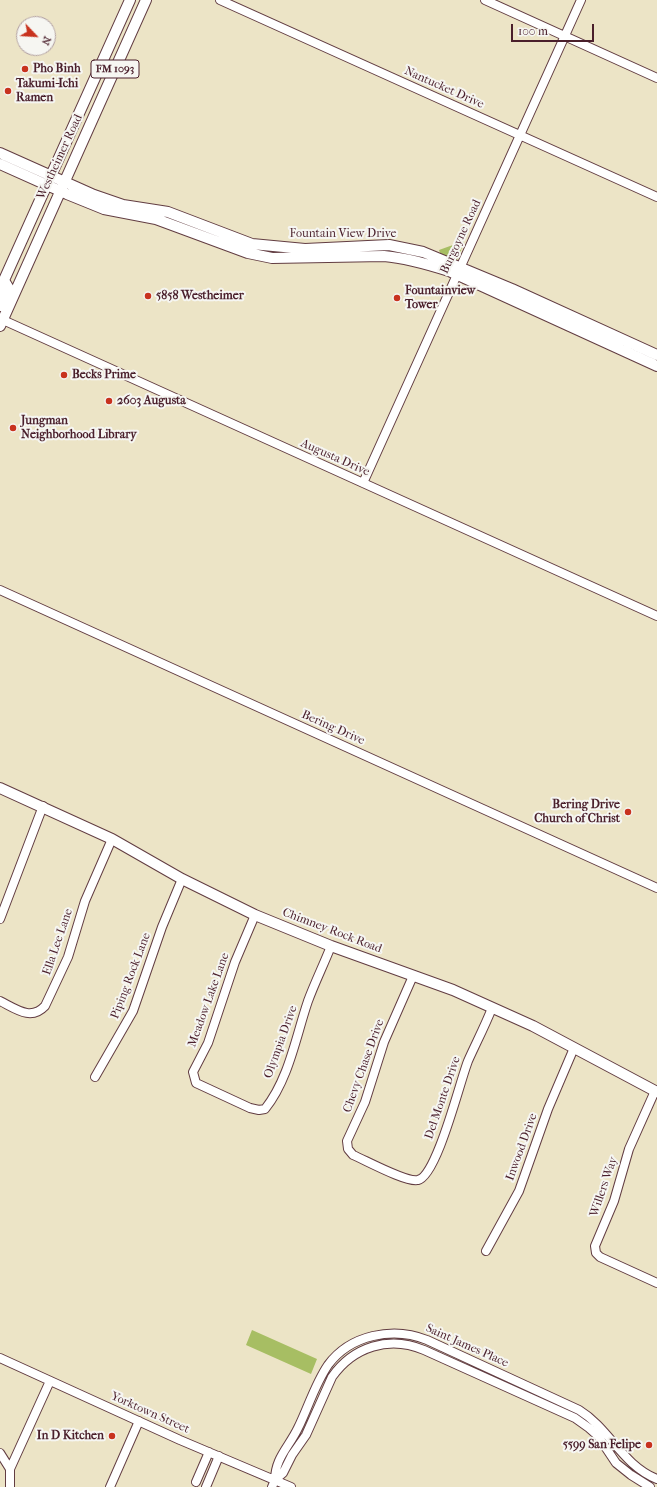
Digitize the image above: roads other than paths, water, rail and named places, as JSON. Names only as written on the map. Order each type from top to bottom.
[{"type":"main road","name":"Westheimer Road","points":[[2,285],[130,0]]},
{"type":"main road","name":"Westheimer Road","points":[[1,321],[145,0]]},
{"type":"main road","points":[[114,36],[117,44],[110,63],[114,72]]},
{"type":"main road","points":[[95,113],[95,100],[106,74],[100,67]]},
{"type":"main road","name":"Fountain View Drive","points":[[0,153],[94,195],[146,213]]},
{"type":"main road","name":"Fountain View Drive","points":[[0,164],[59,191],[104,209],[157,215],[239,245],[248,253],[272,258],[361,256],[402,257],[459,271]]},
{"type":"main road","name":"Fountain View Drive","points":[[239,245],[252,244],[305,249],[361,245],[389,245],[423,252],[459,271],[650,356],[657,366]]},
{"type":"main road","points":[[361,245],[361,256]]},
{"type":"main road","points":[[0,306],[8,287],[2,285]]},
{"type":"main road","name":"Chimney Rock Road","points":[[0,788],[112,838],[182,880],[255,915],[492,1008],[574,1048],[656,1092]]},
{"type":"street","name":"Nantucket Drive","points":[[220,0],[657,197]]},
{"type":"street","points":[[485,0],[657,78]]},
{"type":"street","name":"Burgoyne Road","points":[[363,483],[581,0]]},
{"type":"street","name":"Augusta Drive","points":[[1,321],[657,616]]},
{"type":"street","name":"Bering Drive","points":[[0,590],[657,888]]},
{"type":"street","points":[[0,919],[43,806]]},
{"type":"street","name":"Ella Lee Lane","points":[[0,1001],[24,1013],[33,1015],[40,1012],[45,1006],[68,957],[85,901],[112,838]]},
{"type":"street","name":"Piping Rock Lane","points":[[95,1078],[133,1011],[162,927],[182,880]]},
{"type":"street","name":"Meadow Lake Lane","points":[[228,1099],[196,1083],[193,1072],[208,1043],[235,962],[255,915]]},
{"type":"street","name":"Olympia Drive","points":[[228,1099],[259,1110],[265,1109],[271,1101],[293,1048],[309,999],[331,946]]},
{"type":"street","name":"Chevy Chase Drive","points":[[383,1169],[353,1154],[348,1149],[347,1141],[365,1102],[384,1042],[413,976]]},
{"type":"street","name":"Del Monte Drive","points":[[383,1169],[412,1180],[420,1180],[425,1176],[444,1137],[467,1066],[492,1008]]},
{"type":"street","name":"Inwood Drive","points":[[486,1251],[519,1191],[548,1109],[574,1048]]},
{"type":"street","name":"Willers Way","points":[[656,1092],[629,1149],[614,1201],[595,1246],[596,1253],[600,1257],[657,1283]]},
{"type":"street","points":[[384,1334],[386,1344]]},
{"type":"street","name":"Saint James Place","points":[[314,1394],[324,1372],[336,1357],[346,1348],[359,1340],[384,1334],[407,1334],[417,1336],[579,1410],[593,1418],[632,1464],[657,1479]]},
{"type":"street","name":"Saint James Place","points":[[322,1398],[332,1377],[345,1361],[362,1350],[386,1344],[413,1345],[575,1418],[590,1428],[598,1436],[616,1462],[631,1475],[650,1487]]},
{"type":"street","name":"Yorktown Street","points":[[0,1358],[219,1456],[274,1484],[291,1487]]},
{"type":"street","points":[[10,1487],[10,1469],[50,1381]]},
{"type":"street","name":"Saint James Place","points":[[513,1390],[515,1381]]},
{"type":"street","points":[[314,1394],[322,1398],[306,1435],[292,1454],[283,1473],[274,1484],[275,1468],[283,1451],[297,1430],[314,1394]]},
{"type":"street","points":[[110,1487],[139,1421]]},
{"type":"street","points":[[598,1436],[604,1430]]},
{"type":"street","points":[[196,1482],[209,1452]]},
{"type":"street","points":[[0,1453],[10,1469]]},
{"type":"street","points":[[206,1487],[219,1456]]},
{"type":"place","name":"Pho Binh","points":[[25,69]]},
{"type":"place","name":"Takumi-Ichi Ramen","points":[[8,91]]},
{"type":"place","name":"5858 Westheimer","points":[[148,296]]},
{"type":"place","name":"Fountainview Tower","points":[[397,298]]},
{"type":"place","name":"Becks Prime","points":[[64,375]]},
{"type":"place","name":"2603 Augusta","points":[[109,401]]},
{"type":"place","name":"Jungman Neighborhood Library","points":[[13,428]]},
{"type":"place","name":"Bering Drive Church of Christ","points":[[628,812]]},
{"type":"place","name":"In D Kitchen","points":[[112,1436]]},
{"type":"place","name":"5599 San Felipe","points":[[649,1445]]}]
